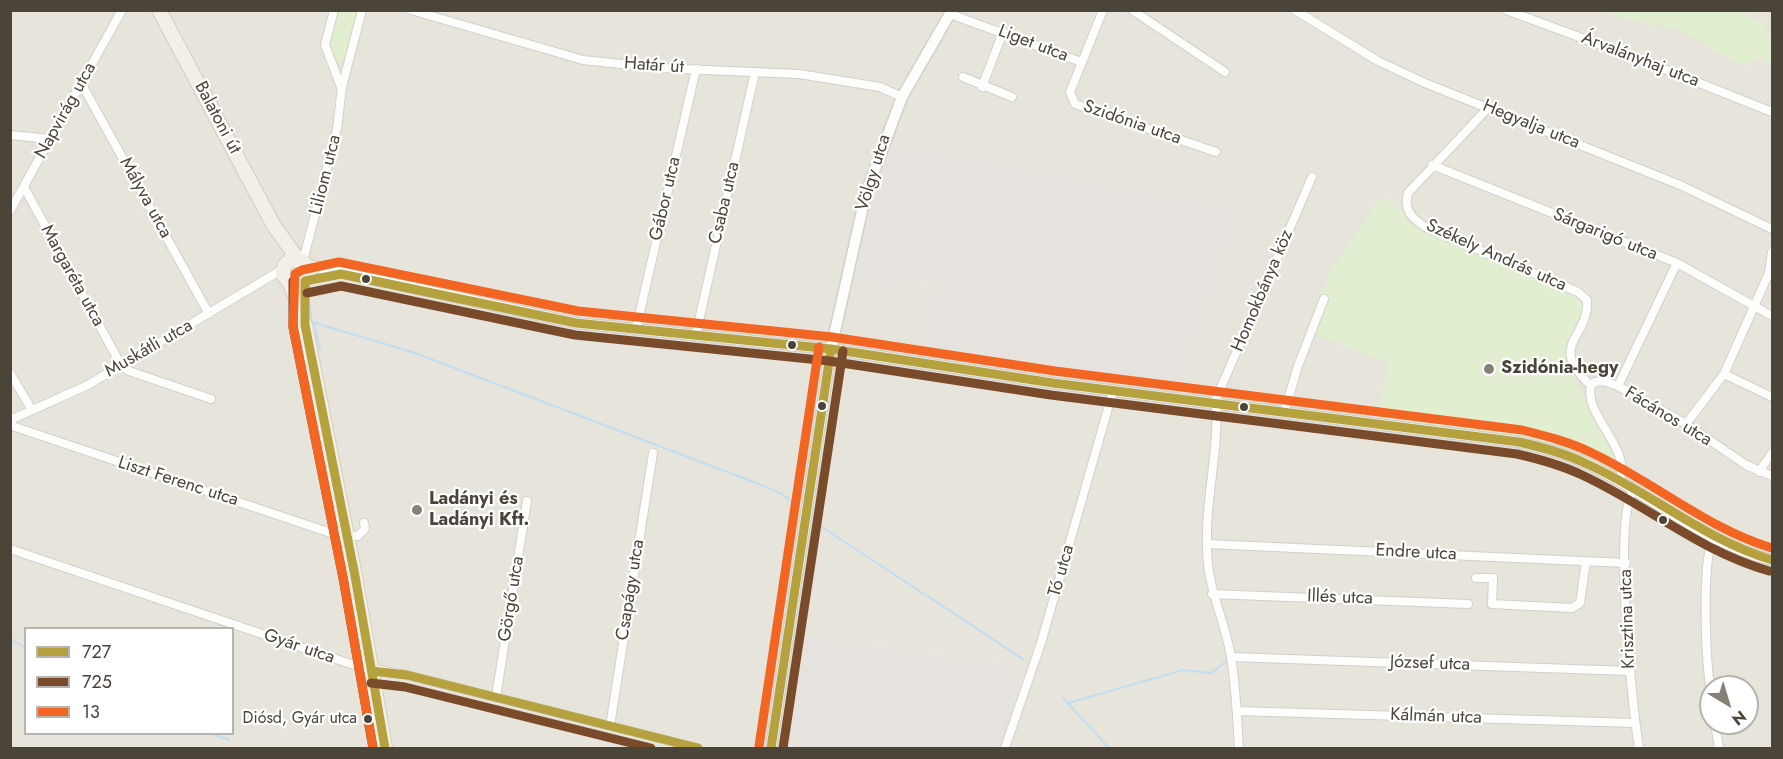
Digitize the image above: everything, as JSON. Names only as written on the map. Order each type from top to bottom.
[{"type":"main road","name":"Balatoni út","points":[[159,10],[295,263]]},
{"type":"main road","points":[[305,325],[305,280],[309,271],[295,263],[286,280],[290,283],[305,325],[347,537],[385,748]]},
{"type":"main road","points":[[290,283],[305,280]]},
{"type":"street","name":"Napvirág utca","points":[[10,211],[122,10]]},
{"type":"street","name":"Liliom utca","points":[[334,10],[325,45],[342,87]]},
{"type":"street","name":"Liliom utca","points":[[295,263],[339,117],[342,87],[362,10]]},
{"type":"street","name":"Határ út","points":[[411,10],[583,60],[658,68],[755,72],[845,80],[880,87],[902,97]]},
{"type":"street","name":"Szidónia utca","points":[[1103,10],[1070,92],[1075,104],[1216,152]]},
{"type":"street","points":[[1132,10],[1224,72]]},
{"type":"street","name":"Hegyalja utca","points":[[1295,10],[1378,61],[1680,185],[1773,229]]},
{"type":"street","name":"Árvalányhaj utca","points":[[1506,10],[1773,112]]},
{"type":"street","name":"Liget utca","points":[[951,12],[1081,62]]},
{"type":"street","name":"Völgy utca","points":[[771,748],[831,350],[866,193],[902,97],[951,12]]},
{"type":"street","points":[[982,87],[1003,32]]},
{"type":"street","name":"Gábor utca","points":[[636,329],[696,69]]},
{"type":"street","name":"Csaba utca","points":[[696,334],[755,72]]},
{"type":"street","points":[[963,77],[982,87],[1012,97]]},
{"type":"street","name":"Mályva utca","points":[[81,83],[209,314]]},
{"type":"street","name":"Székely András utca","points":[[1488,108],[1408,193],[1405,203],[1409,214],[1425,227],[1578,292],[1587,300],[1587,309],[1569,353],[1572,364],[1591,386]]},
{"type":"street","points":[[10,135],[51,139]]},
{"type":"street","name":"Sárgarigó utca","points":[[1432,165],[1677,263],[1773,316]]},
{"type":"street","name":"Homokbánya köz","points":[[1239,748],[1232,657],[1212,594],[1207,544],[1216,399],[1312,177]]},
{"type":"street","name":"Margaréta utca","points":[[24,187],[121,365]]},
{"type":"street","points":[[1686,424],[1724,374],[1769,273],[1773,252]]},
{"type":"street","points":[[295,263],[547,318],[831,350],[1113,391],[1520,442],[1573,458],[1619,481],[1713,538],[1741,551],[1773,560]]},
{"type":"street","name":"Muskátli utca","points":[[10,422],[88,384],[295,263]]},
{"type":"street","points":[[1618,386],[1677,263]]},
{"type":"street","points":[[305,280],[341,274]]},
{"type":"street","points":[[1284,412],[1298,366],[1324,299]]},
{"type":"street","points":[[121,365],[129,371],[210,399]]},
{"type":"street","points":[[10,373],[32,410]]},
{"type":"street","points":[[1724,374],[1773,397]]},
{"type":"street","name":"Fácános utca","points":[[1619,481],[1622,475],[1621,463],[1591,399],[1591,386],[1595,382],[1604,381],[1618,386],[1686,424],[1759,472],[1773,476]]},
{"type":"street","name":"Tó utca","points":[[1005,748],[1041,643],[1113,391]]},
{"type":"street","name":"Liszt Ferenc utca","points":[[10,422],[26,431],[347,537]]},
{"type":"street","name":"Csapágy utca","points":[[610,726],[653,453]]},
{"type":"street","points":[[1759,472],[1773,453]]},
{"type":"street","name":"Krisztina utca","points":[[1633,491],[1628,500],[1626,517],[1626,563],[1629,671],[1639,748]]},
{"type":"street","name":"Görgő utca","points":[[496,697],[528,501]]},
{"type":"street","points":[[347,537],[362,533],[364,523]]},
{"type":"street","points":[[1710,675],[1706,610],[1709,549],[1713,538]]},
{"type":"street","name":"Endre utca","points":[[1207,544],[1626,563]]},
{"type":"street","name":"Gyár utca","points":[[10,549],[372,670],[407,675],[698,748]]},
{"type":"street","points":[[1476,578],[1493,578],[1492,604],[1572,608],[1580,603],[1586,561]]},
{"type":"street","name":"Illés utca","points":[[1212,594],[1468,604]]},
{"type":"street","name":"József utca","points":[[1232,657],[1629,671]]},
{"type":"street","name":"Kálmán utca","points":[[1237,711],[1635,723]]},
{"type":"shaded area","points":[[10,11],[1772,11],[1772,748],[999,748],[1023,667],[796,636],[777,748],[11,748]],"holes":[[[1241,211],[924,352],[933,282],[904,278],[903,288],[851,282]]]},
{"type":"shaded area","points":[[890,143],[1241,211],[1177,393],[923,352],[933,282],[904,278],[903,288],[851,282]]},
{"type":"shaded area","points":[[795,636],[1024,667],[999,748],[777,748]]},
{"type":"green space","points":[[334,11],[359,11],[343,67],[329,52],[329,29]]},
{"type":"green space","points":[[1608,11],[1737,11],[1766,25],[1766,35],[1772,37],[1772,65],[1761,56],[1743,67],[1677,29],[1621,19]]},
{"type":"green space","points":[[1382,197],[1394,204],[1423,229],[1579,292],[1583,310],[1567,344],[1569,366],[1615,459],[1615,474],[1561,445],[1506,435],[1378,420],[1388,362],[1308,332],[1332,268]]},
{"type":"waterway","points":[[309,301],[312,322],[415,353],[764,486],[782,494],[799,507]]},
{"type":"waterway","points":[[314,322],[320,351]]},
{"type":"waterway","points":[[822,527],[1023,659]]},
{"type":"waterway","points":[[10,639],[24,647]]},
{"type":"waterway","points":[[1068,703],[1183,670],[1211,673],[1228,660]]},
{"type":"waterway","points":[[1063,698],[1109,748]]},
{"type":"waterway","points":[[215,735],[229,740]]},
{"type":"transit line","name":"13","points":[[373,748],[343,578],[293,327],[295,274],[302,270],[339,262],[578,311],[832,337],[1055,371],[1522,430],[1567,442],[1592,453],[1637,477],[1702,517],[1772,548]]},
{"type":"transit line","name":"727","points":[[305,281],[341,274],[576,323],[831,349],[1053,383],[1519,442],[1569,456],[1585,463],[1632,487],[1723,540],[1772,560]]},
{"type":"transit line","name":"725","points":[[293,281],[293,327],[343,578],[373,748]]},
{"type":"transit line","name":"727","points":[[305,281],[305,325],[355,576],[385,748]]},
{"type":"transit line","name":"725","points":[[307,293],[341,286],[575,335],[829,361],[1051,395],[1517,454],[1582,475],[1719,552],[1769,571]]},
{"type":"transit line","name":"13","points":[[759,746],[819,347]]},
{"type":"transit line","name":"727","points":[[771,748],[831,349]]},
{"type":"transit line","name":"725","points":[[783,748],[843,351]]},
{"type":"transit line","name":"727","points":[[372,671],[407,675],[698,748]]},
{"type":"transit line","name":"725","points":[[371,683],[405,687],[651,748]]},
{"type":"place","name":"Szidónia-hegy","points":[[1489,369]]},
{"type":"place","name":"Ladányi és Ladányi Kft.","points":[[417,510]]},
{"type":"place","name":"Diósd, Gyár utca","points":[[368,719]]}]
